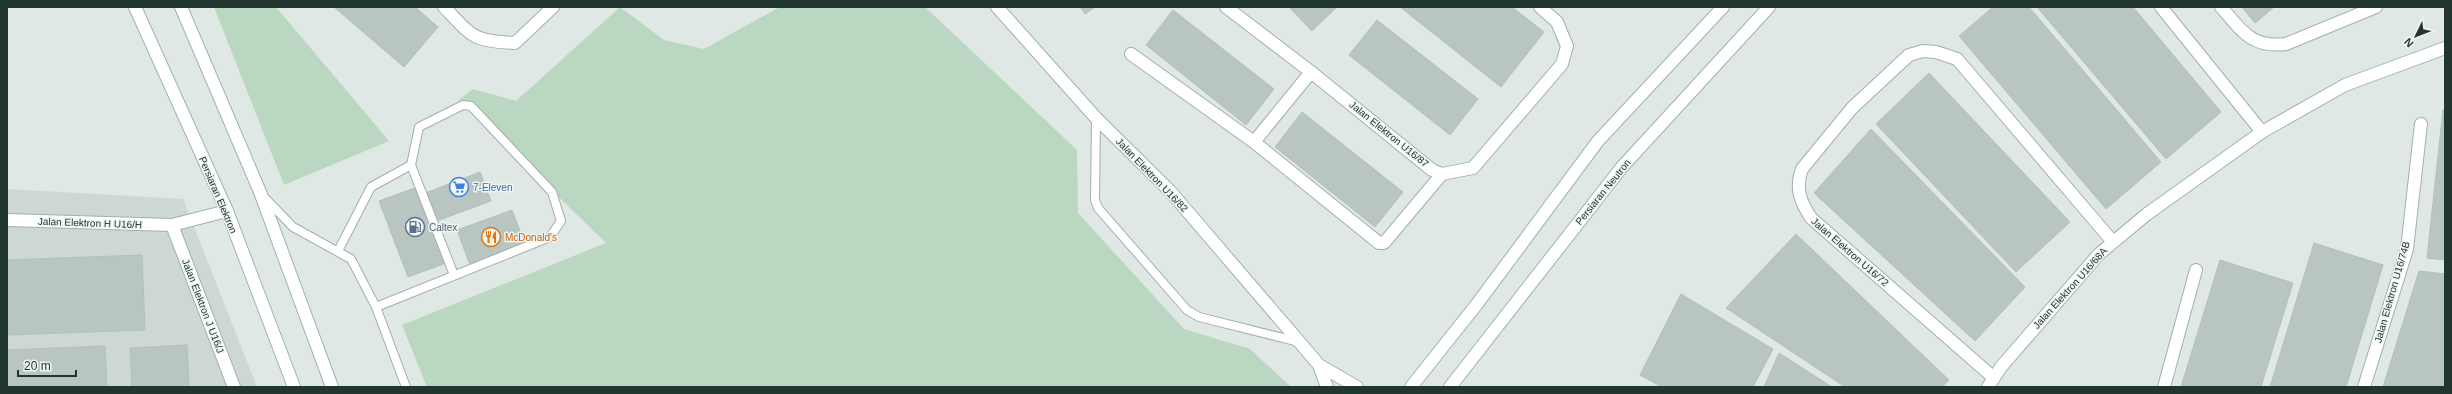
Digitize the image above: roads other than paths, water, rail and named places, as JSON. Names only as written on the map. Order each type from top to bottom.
[{"type":"street","name":"Persiaran Elektron","points":[[135,7],[227,211],[294,387]]},
{"type":"street","points":[[181,7],[260,192],[332,387]]},
{"type":"street","points":[[444,7],[472,36],[489,42],[515,43],[553,7]]},
{"type":"street","name":"Jalan Elektron U16/82","points":[[997,7],[1096,118],[1170,191],[1319,365]]},
{"type":"street","name":"Jalan Elektron U16/87","points":[[1226,7],[1311,72],[1432,170],[1442,174]]},
{"type":"street","points":[[1131,54],[1254,142],[1382,244],[1442,174],[1472,168],[1562,64],[1567,46],[1557,22],[1540,7]]},
{"type":"street","points":[[1410,387],[1477,304],[1598,141],[1723,7]]},
{"type":"street","name":"Persiaran Neutron","points":[[1450,387],[1622,167],[1769,7]]},
{"type":"street","points":[[2161,7],[2262,132]]},
{"type":"street","points":[[2221,7],[2252,40],[2263,45],[2286,44],[2376,7]]},
{"type":"street","name":"Jalan Elektron U16/68A","points":[[1991,382],[2099,254],[2146,214],[2262,132],[2345,85],[2445,48]]},
{"type":"street","name":"Jalan Elektron U16/72","points":[[1991,382],[1811,218],[1803,205],[1798,191],[1798,180],[1802,168],[1852,108],[1909,54],[1923,51],[1936,52],[1957,59],[2113,242]]},
{"type":"street","points":[[1254,142],[1311,72]]},
{"type":"street","name":"Jalan Elektron U16/74B","points":[[2364,387],[2407,249],[2421,124]]},
{"type":"street","name":"Jalan Elektron H U16/H","points":[[7,220],[172,225],[227,211]]},
{"type":"street","name":"Jalan Elektron J U16/J","points":[[172,225],[234,387]]},
{"type":"street","points":[[2164,387],[2196,270]]},
{"type":"street","points":[[1319,365],[1327,387]]},
{"type":"street","points":[[1319,365],[1357,387]]},
{"type":"lane","points":[[376,307],[550,237],[561,221],[552,192],[471,106],[463,105],[451,109],[419,127],[411,165],[454,275]]},
{"type":"lane","points":[[1096,118],[1096,200],[1098,208],[1187,310],[1199,317],[1300,342]]},
{"type":"lane","points":[[338,251],[371,187],[411,165]]},
{"type":"lane","points":[[260,192],[293,227],[351,259],[376,307],[406,387]]},
{"type":"place","name":"7-Eleven","points":[[459,187]]},
{"type":"place","name":"Caltex","points":[[415,227]]},
{"type":"place","name":"McDonald's","points":[[491,237]]}]
